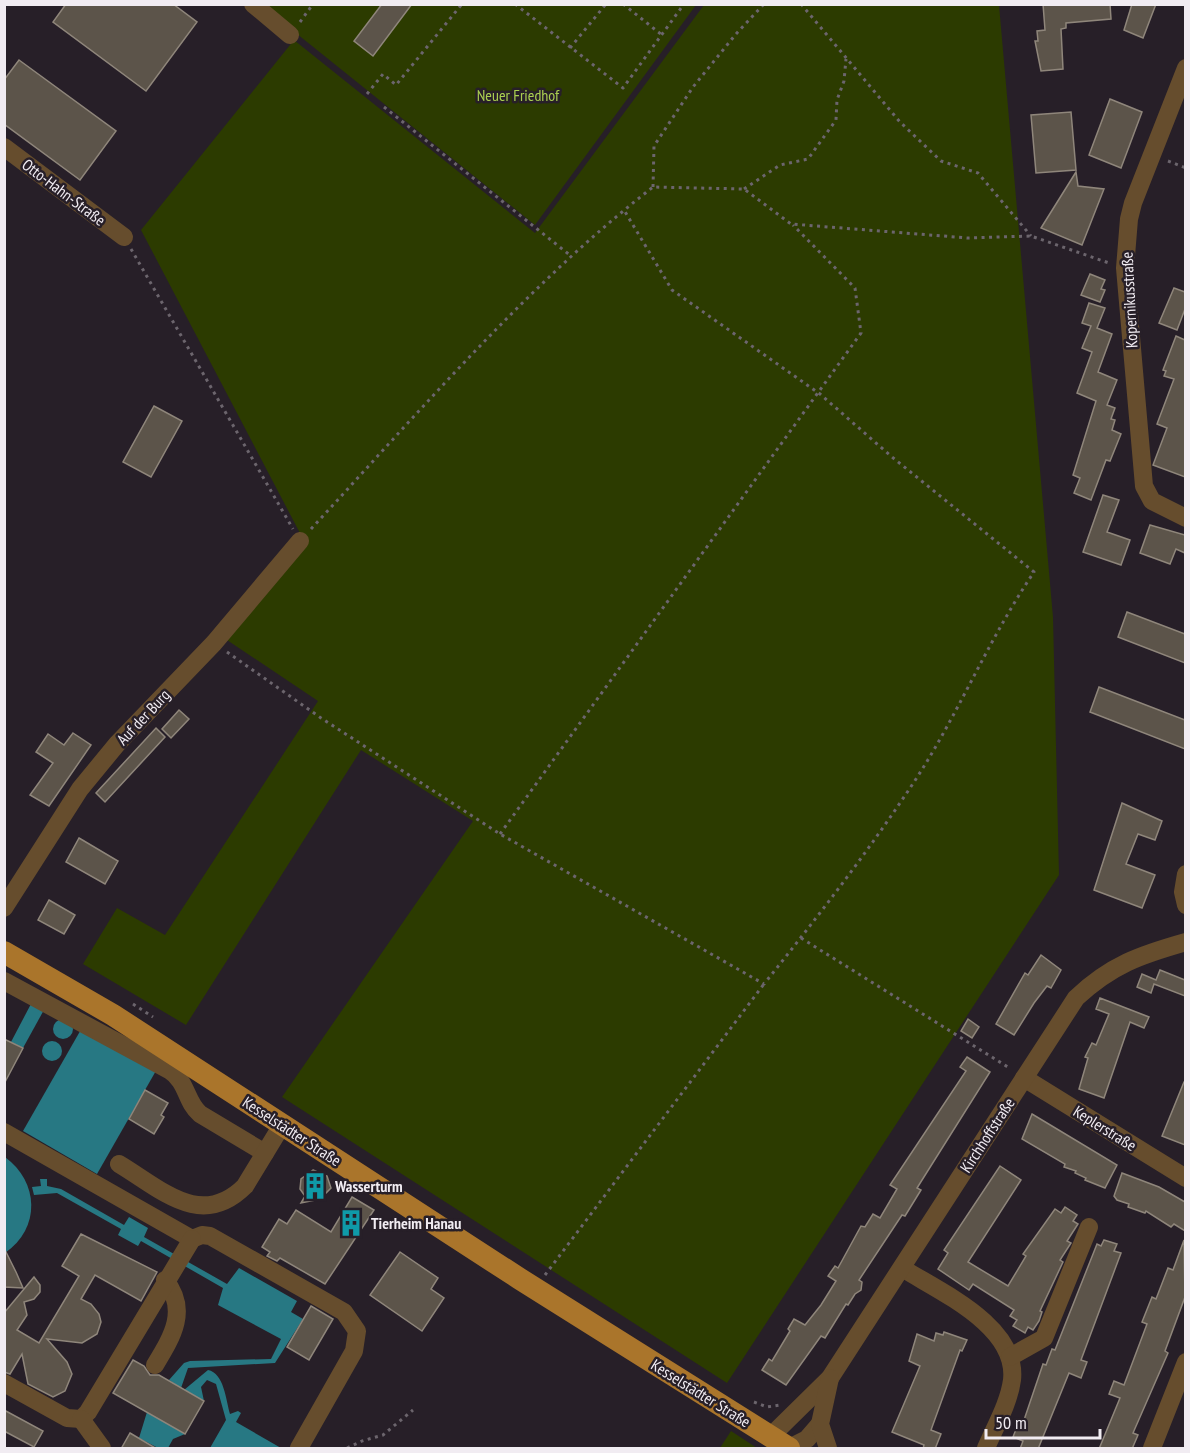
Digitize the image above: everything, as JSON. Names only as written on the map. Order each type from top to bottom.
[{"type":"main road","name":"Kesselstädter Straße","points":[[4,952],[113,1015],[538,1290],[783,1444]]},
{"type":"street","points":[[253,4],[293,30]]},
{"type":"street","name":"Kopernikusstraße","points":[[1185,68],[1133,203],[1129,219],[1125,268],[1144,486],[1152,501],[1185,518]]},
{"type":"street","name":"Otto-Hahn-Straße","points":[[4,147],[124,237]]},
{"type":"street","name":"Auf der Burg","points":[[4,908],[80,789],[117,744],[214,643],[300,541]]},
{"type":"street","points":[[1185,874],[1183,892],[1185,905]]},
{"type":"street","name":"Kirchhoffstraße","points":[[783,1444],[830,1378],[1071,1005],[1097,979],[1128,960],[1185,942]]},
{"type":"street","points":[[4,981],[177,1075],[188,1091],[193,1108],[265,1153]]},
{"type":"street","name":"Keplerstraße","points":[[1023,1078],[1185,1178]]},
{"type":"street","points":[[119,1164],[197,1207],[216,1204],[238,1193],[282,1125]]},
{"type":"street","points":[[4,1132],[183,1254]]},
{"type":"street","points":[[155,1365],[171,1338],[176,1323],[175,1292],[197,1207]]},
{"type":"street","points":[[1010,1357],[1044,1338],[1089,1227]]},
{"type":"street","points":[[4,1383],[67,1418],[81,1419],[88,1412],[183,1254],[210,1236],[344,1312],[357,1331],[354,1351],[300,1449]]},
{"type":"street","points":[[902,1268],[985,1322],[998,1333],[1010,1357],[1011,1385],[986,1449]]},
{"type":"street","points":[[1152,1449],[1185,1362]]},
{"type":"street","name":"Kirchhoffstraße","points":[[820,1424],[830,1378]]},
{"type":"street","points":[[81,1419],[102,1449]]},
{"type":"street","points":[[783,1444],[807,1439],[820,1424]]},
{"type":"street","points":[[820,1424],[828,1449]]},
{"type":"path","points":[[293,30],[313,4]]},
{"type":"path","points":[[367,94],[383,74],[396,86],[462,4]]},
{"type":"path","points":[[515,4],[623,88],[684,4]]},
{"type":"path","points":[[570,48],[606,4]]},
{"type":"path","points":[[623,4],[662,35]]},
{"type":"path","points":[[653,187],[654,146],[693,87],[764,4]]},
{"type":"path","points":[[801,4],[900,122],[941,161],[978,173],[1031,236]]},
{"type":"path","points":[[124,237],[300,541],[476,351],[571,256],[653,187],[744,189],[780,165],[808,159],[836,120],[847,57]]},
{"type":"path","points":[[384,107],[571,256]]},
{"type":"path","points":[[500,834],[820,394],[861,333],[855,288],[791,224],[744,189]]},
{"type":"path","points":[[538,1290],[545,1275],[801,938],[914,782],[1008,610],[1034,573],[892,457],[820,394],[672,290],[624,210]]},
{"type":"path","points":[[791,224],[968,238],[1031,236],[1125,268]]},
{"type":"path","points":[[214,643],[321,718],[500,834],[764,984]]},
{"type":"path","points":[[801,938],[1023,1078]]},
{"type":"path","points":[[347,1449],[362,1441],[383,1436],[413,1410]]},
{"type":"green space","name":"Neuer Friedhof","points":[[261,5],[696,5],[535,225]]},
{"type":"green space","points":[[704,5],[999,5],[1053,617],[1059,875],[727,1383],[282,1097],[473,821],[361,750],[186,1025],[83,964],[117,908],[165,935],[318,701],[221,636],[302,537],[141,230],[294,40],[535,233]]},
{"type":"green space","points":[[731,1431],[757,1448],[720,1448]]},
{"type":"water","points":[[32,1002],[45,1008],[23,1048],[11,1042]]},
{"type":"water","points":[[63,1019],[70,1022],[73,1029],[70,1036],[63,1039],[56,1036],[53,1029],[56,1022]]},
{"type":"water","points":[[83,1026],[157,1069],[97,1174],[23,1131]]},
{"type":"water","points":[[48,1041],[56,1041],[62,1047],[62,1055],[56,1061],[48,1061],[42,1055],[42,1047]]},
{"type":"water","points":[[5,1157],[24,1179],[31,1205],[30,1218],[25,1231],[17,1243],[5,1253]]},
{"type":"water","points":[[40,1179],[47,1179],[47,1186],[61,1189],[124,1225],[129,1217],[148,1228],[144,1237],[227,1284],[239,1268],[297,1301],[291,1312],[303,1319],[275,1363],[188,1368],[181,1388],[169,1380],[184,1363],[190,1361],[271,1359],[281,1339],[218,1305],[223,1288],[141,1241],[138,1246],[118,1235],[121,1229],[57,1193],[34,1195],[32,1187],[41,1186]]},
{"type":"water","points":[[208,1370],[218,1376],[221,1382],[230,1414],[238,1411],[241,1413],[236,1422],[281,1448],[210,1448],[226,1420],[216,1384],[207,1380],[201,1387],[204,1401],[184,1390]]},
{"type":"water","points":[[147,1412],[185,1434],[173,1439],[168,1448],[158,1448],[139,1438]]},
{"type":"building","points":[[66,4],[173,4],[197,22],[146,91],[53,22]]},
{"type":"building","points":[[382,4],[412,4],[373,56],[354,41]]},
{"type":"building","points":[[1043,4],[1110,4],[1111,19],[1066,23],[1066,28],[1061,29],[1063,69],[1041,71],[1035,41],[1038,41],[1037,31],[1045,30]]},
{"type":"building","points":[[1132,4],[1156,4],[1143,38],[1124,30]]},
{"type":"building","points":[[19,60],[116,131],[80,180],[4,124],[4,80]]},
{"type":"building","points":[[1110,99],[1142,112],[1121,168],[1089,155]]},
{"type":"building","points":[[1071,112],[1076,170],[1036,173],[1031,115]]},
{"type":"building","points":[[1076,172],[1078,186],[1104,189],[1082,245],[1041,228]]},
{"type":"building","points":[[1090,274],[1105,280],[1101,289],[1105,290],[1100,302],[1081,295]]},
{"type":"building","points":[[1174,288],[1185,292],[1185,309],[1177,330],[1159,323]]},
{"type":"building","points":[[1089,303],[1105,308],[1097,328],[1112,334],[1098,372],[1117,380],[1107,405],[1115,408],[1111,419],[1115,420],[1112,430],[1121,434],[1110,461],[1106,460],[1091,500],[1074,493],[1080,478],[1073,475],[1096,401],[1077,393],[1092,352],[1082,348],[1091,326],[1082,323]]},
{"type":"building","points":[[1176,336],[1185,340],[1185,477],[1153,465],[1167,428],[1157,424],[1174,379],[1164,376],[1166,371],[1163,370]]},
{"type":"building","points":[[154,406],[182,421],[151,477],[123,462]]},
{"type":"building","points":[[1103,495],[1119,500],[1107,532],[1130,540],[1121,565],[1083,552]]},
{"type":"building","points":[[1150,525],[1185,535],[1185,553],[1176,549],[1170,564],[1140,553]]},
{"type":"building","points":[[1127,612],[1185,634],[1185,663],[1118,637]]},
{"type":"building","points":[[1099,687],[1185,720],[1185,749],[1090,712]]},
{"type":"building","points":[[179,710],[189,719],[171,738],[162,729]]},
{"type":"building","points":[[156,728],[165,737],[105,802],[96,793]]},
{"type":"building","points":[[73,733],[91,745],[49,806],[30,795],[53,763],[36,752],[48,734],[64,745]]},
{"type":"building","points":[[1122,803],[1162,821],[1155,840],[1138,834],[1126,864],[1155,875],[1142,908],[1094,890]]},
{"type":"building","points":[[79,838],[118,861],[105,884],[66,862]]},
{"type":"building","points":[[49,900],[75,915],[64,934],[38,920]]},
{"type":"building","points":[[1041,955],[1061,970],[1051,988],[1047,986],[1034,1003],[1014,1035],[996,1024],[1025,973],[1028,975]]},
{"type":"building","points":[[1160,970],[1185,980],[1185,996],[1154,984],[1151,993],[1137,987],[1142,974],[1156,980]]},
{"type":"building","points":[[1100,998],[1149,1017],[1144,1028],[1130,1022],[1104,1098],[1079,1089],[1088,1058],[1085,1057],[1092,1043],[1096,1045],[1109,1014],[1096,1009]]},
{"type":"building","points":[[968,1019],[979,1027],[972,1038],[961,1031]]},
{"type":"building","points":[[4,1039],[23,1048],[4,1084]]},
{"type":"building","points":[[967,1057],[990,1072],[917,1188],[921,1190],[905,1216],[902,1215],[859,1280],[862,1282],[861,1290],[855,1294],[848,1305],[846,1304],[825,1338],[821,1336],[786,1385],[762,1370],[769,1359],[772,1361],[790,1331],[788,1329],[794,1319],[805,1325],[821,1305],[836,1281],[828,1276],[835,1266],[838,1268],[861,1226],[865,1227],[873,1214],[880,1218],[897,1189],[890,1185],[966,1071],[960,1067]]},
{"type":"building","points":[[1185,1082],[1185,1145],[1162,1136]]},
{"type":"building","points":[[145,1090],[168,1103],[161,1115],[164,1117],[154,1134],[129,1119]]},
{"type":"building","points":[[1032,1114],[1117,1165],[1105,1188],[1085,1180],[1086,1178],[1075,1173],[1076,1171],[1064,1167],[1065,1164],[1022,1139]]},
{"type":"building","points":[[1000,1166],[1021,1180],[968,1262],[1008,1286],[1026,1256],[1023,1254],[1055,1209],[1061,1213],[1065,1207],[1077,1215],[1073,1221],[1078,1224],[1067,1241],[1071,1243],[1060,1260],[1063,1262],[1040,1311],[1042,1312],[1039,1321],[1033,1330],[1028,1327],[1025,1333],[1013,1326],[1017,1320],[1010,1316],[1014,1310],[973,1284],[969,1290],[938,1269],[948,1253],[944,1250]]},
{"type":"building","name":"Wasserturm","points":[[313,1170],[327,1176],[331,1188],[320,1199],[301,1203],[305,1196],[300,1189],[301,1179]]},
{"type":"building","points":[[1122,1173],[1159,1187],[1185,1202],[1185,1231],[1174,1224],[1171,1227],[1146,1211],[1145,1213],[1128,1207],[1129,1204],[1117,1200],[1114,1196]]},
{"type":"building","points":[[352,1197],[374,1210],[325,1284],[280,1258],[277,1261],[267,1256],[270,1252],[262,1247],[279,1219],[287,1224],[296,1210],[331,1232]]},
{"type":"building","points":[[81,1234],[157,1272],[141,1301],[95,1275],[81,1299],[91,1304],[99,1314],[101,1322],[97,1334],[82,1343],[47,1339],[67,1362],[72,1374],[65,1391],[53,1397],[28,1384],[22,1354],[10,1374],[4,1372],[4,1313],[34,1277],[40,1285],[40,1292],[34,1299],[24,1302],[27,1315],[17,1330],[39,1343],[79,1276],[62,1266]]},
{"type":"building","points":[[1104,1240],[1117,1244],[1114,1251],[1121,1253],[1081,1360],[1087,1362],[1081,1378],[1069,1373],[1038,1449],[1020,1449],[1023,1441],[1013,1437],[1018,1424],[1022,1426],[1043,1364],[1046,1365],[1052,1349],[1055,1350],[1097,1244],[1101,1246]]},
{"type":"building","points":[[1184,1240],[1185,1297],[1165,1351],[1168,1353],[1133,1433],[1138,1435],[1132,1449],[1099,1449],[1120,1398],[1109,1394],[1114,1381],[1124,1385],[1147,1324],[1142,1322],[1152,1297],[1156,1299],[1168,1268],[1173,1270]]},
{"type":"building","points":[[4,1248],[16,1272],[23,1288],[4,1287]]},
{"type":"building","points":[[400,1252],[438,1278],[431,1289],[444,1298],[422,1331],[370,1295]]},
{"type":"building","points":[[311,1306],[333,1319],[309,1360],[287,1347]]},
{"type":"building","points":[[944,1332],[967,1340],[962,1351],[960,1350],[931,1430],[941,1434],[935,1449],[923,1449],[924,1445],[892,1432],[920,1366],[909,1361],[917,1334],[934,1341],[936,1333],[943,1335]]},
{"type":"building","points":[[133,1360],[144,1366],[150,1375],[159,1375],[204,1401],[185,1434],[113,1393]]},
{"type":"building","points":[[4,1410],[43,1431],[34,1447],[4,1431]]},
{"type":"building","points":[[130,1433],[157,1449],[121,1449]]},
{"type":"place","name":"Wasserturm","points":[[315,1186]]},
{"type":"place","name":"Tierheim Hanau","points":[[351,1223]]}]
